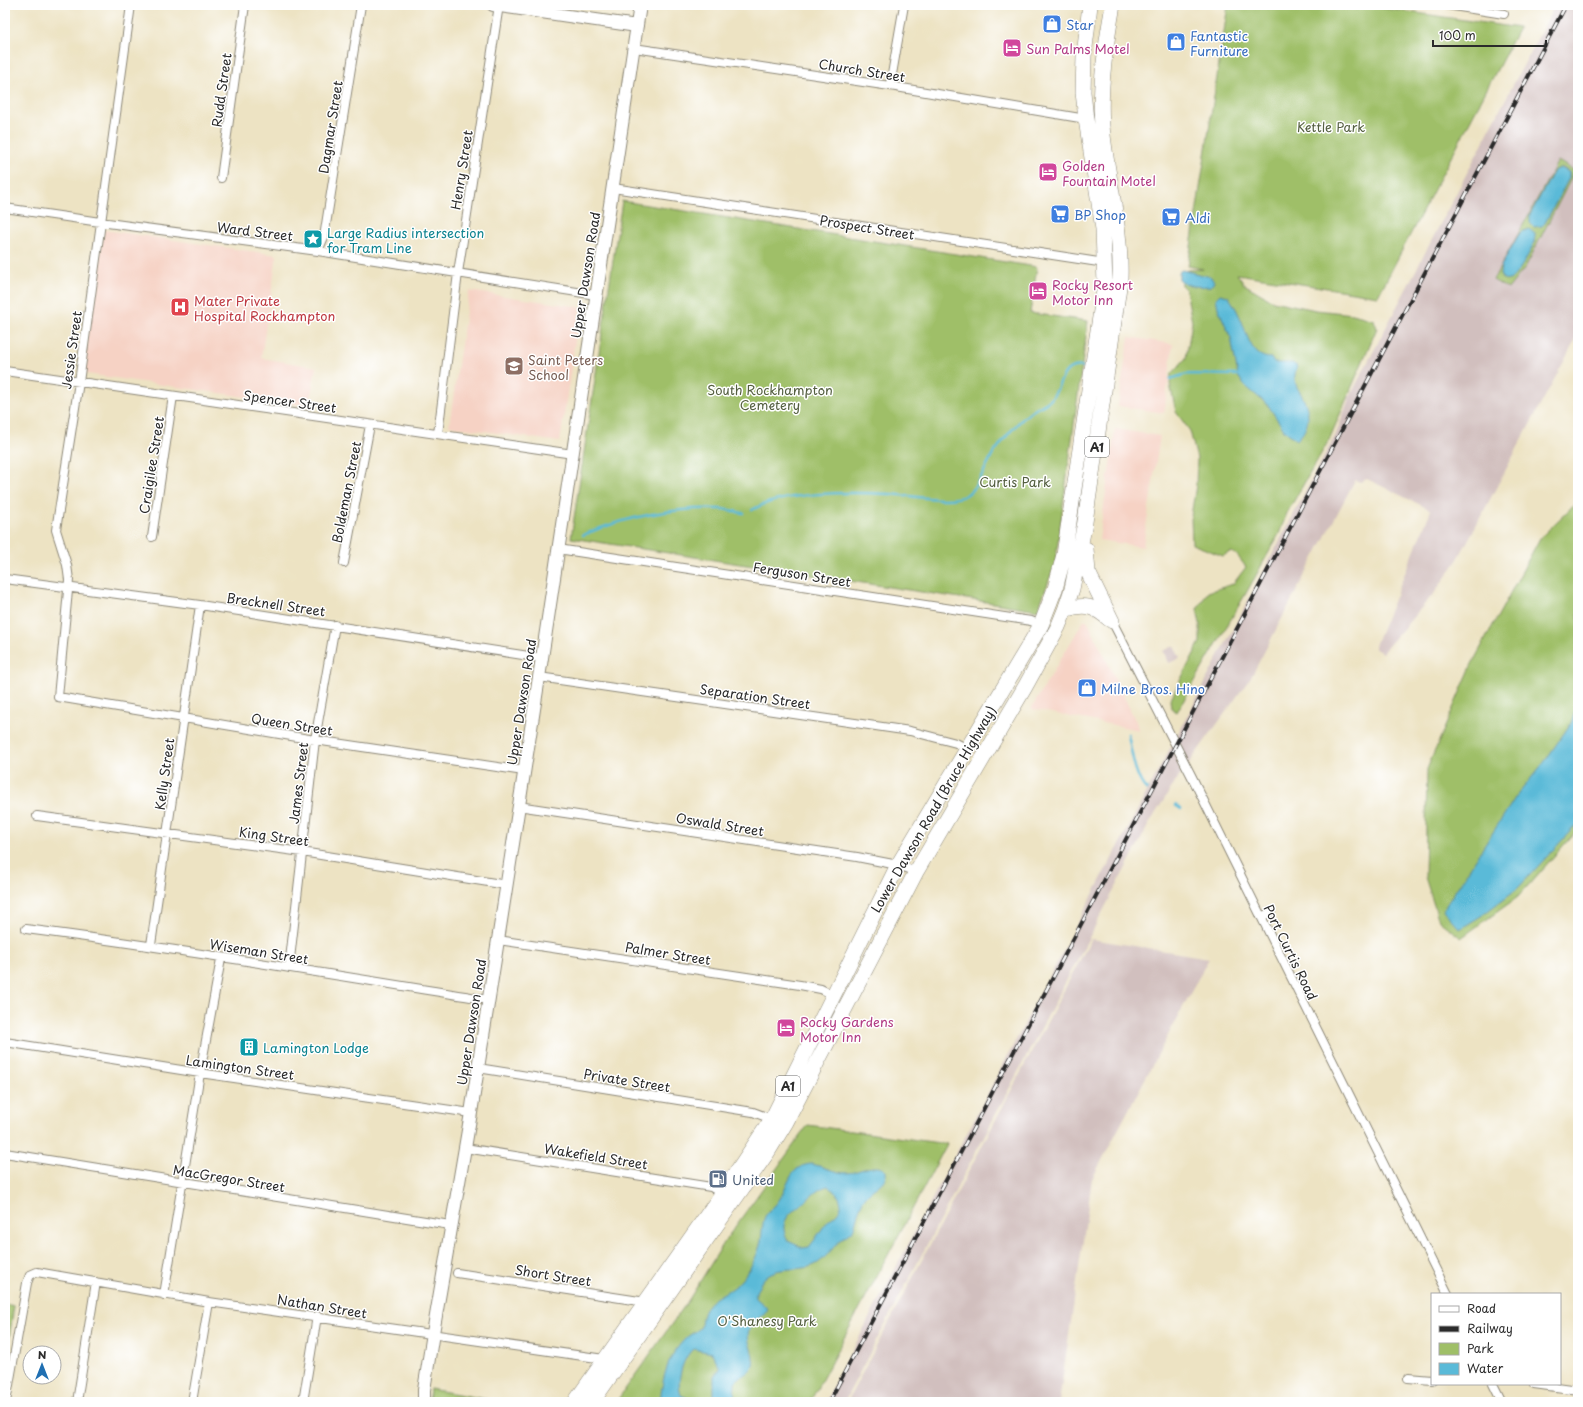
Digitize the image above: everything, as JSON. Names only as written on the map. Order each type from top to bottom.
[{"type":"highway","name":"A1","points":[[1041,625],[1055,589],[1064,555],[1103,305],[1105,263],[1101,209],[1086,119],[1083,70],[1090,5]]},
{"type":"highway","name":"A1","points":[[1065,610],[1072,589],[1085,522],[1113,336],[1121,265],[1118,225],[1102,118],[1109,6]]},
{"type":"highway","name":"Prospect Street","points":[[1105,263],[1121,265]]},
{"type":"highway","points":[[1085,522],[1086,559],[1088,572],[1112,621]]},
{"type":"highway","points":[[1065,610],[1077,606],[1091,606],[1112,621]]},
{"type":"highway","name":"Lower Dawson Road (Bruce Highway)","points":[[592,1402],[759,1166],[786,1122],[916,872],[1003,725],[1058,627],[1065,610]]},
{"type":"highway","name":"Lower Dawson Road (Bruce Highway)","points":[[575,1402],[722,1194],[772,1119],[898,865],[966,748],[1041,625]]},
{"type":"street","name":"Jessie Street","points":[[58,697],[57,689],[68,589],[67,565],[56,530],[79,382],[131,5]]},
{"type":"street","name":"Rudd Street","points":[[221,178],[245,5]]},
{"type":"street","name":"Dagmar Street","points":[[318,251],[324,237],[361,5]]},
{"type":"street","points":[[497,5],[637,26]]},
{"type":"street","name":"Henry Street","points":[[438,434],[458,273],[497,5]]},
{"type":"street","name":"Upper Dawson Road","points":[[424,1402],[424,1390],[450,1225],[471,1113],[542,658],[640,5]]},
{"type":"street","points":[[890,86],[904,5]]},
{"type":"street","points":[[1447,5],[1504,14]]},
{"type":"street","name":"Church Street","points":[[634,48],[890,86],[1086,119]]},
{"type":"street","name":"Prospect Street","points":[[612,188],[1105,263]]},
{"type":"street","name":"Ward Street","points":[[5,208],[318,251],[596,296]]},
{"type":"street","name":"Spencer Street","points":[[5,371],[573,454]]},
{"type":"street","name":"Craigilee Street","points":[[152,537],[173,396]]},
{"type":"street","name":"Boldeman Street","points":[[344,563],[370,425]]},
{"type":"street","name":"Ferguson Street","points":[[558,549],[1031,621],[1041,625]]},
{"type":"street","name":"Brecknell Street","points":[[5,579],[68,589],[200,605],[542,658]]},
{"type":"street","name":"Kelly Street","points":[[151,946],[200,605]]},
{"type":"street","name":"Port Curtis Road","points":[[1112,621],[1448,1293]]},
{"type":"street","name":"James Street","points":[[289,968],[315,740],[335,625]]},
{"type":"street","name":"Separation Street","points":[[539,677],[910,731],[956,743],[966,748]]},
{"type":"street","name":"Queen Street","points":[[58,697],[315,740],[524,771]]},
{"type":"street","name":"Oswald Street","points":[[518,806],[857,857],[898,865],[916,872]]},
{"type":"street","name":"King Street","points":[[37,816],[302,852],[507,884]]},
{"type":"street","points":[[1261,917],[1271,912]]},
{"type":"street","name":"Wiseman Street","points":[[26,929],[151,946],[221,959],[289,968],[489,1000]]},
{"type":"street","name":"Palmer Street","points":[[498,940],[800,985],[821,989],[833,995]]},
{"type":"street","points":[[164,1295],[200,1074],[221,959]]},
{"type":"street","name":"Lamington Street","points":[[5,1042],[200,1074],[471,1113]]},
{"type":"street","name":"Private Street","points":[[478,1068],[753,1112],[772,1119]]},
{"type":"street","name":"Wakefield Street","points":[[465,1148],[711,1187],[722,1194]]},
{"type":"street","name":"MacGregor Street","points":[[5,1153],[450,1225]]},
{"type":"street","name":"Nathan Street","points":[[6,1402],[27,1284],[30,1275],[37,1272],[96,1282],[110,1286],[209,1302],[317,1316],[604,1359]]},
{"type":"street","name":"Short Street","points":[[457,1273],[646,1302]]},
{"type":"street","points":[[77,1402],[96,1282]]},
{"type":"street","points":[[192,1402],[209,1302]]},
{"type":"street","points":[[303,1402],[317,1316]]},
{"type":"street","points":[[1408,1378],[1431,1380]]},
{"type":"street","points":[[1494,1385],[1502,1402]]},
{"type":"street","points":[[1541,1385],[1578,1390]]},
{"type":"shaded area","points":[[1555,5],[1578,5],[1578,335],[1458,559],[1436,591],[1382,653],[1374,648],[1431,510],[1367,479],[1360,482],[1355,480],[1251,677],[1174,784],[1150,822],[844,1402],[825,1402],[1336,434],[1349,398]]},
{"type":"shaded area","name":"Mater Private Hospital Rockhampton","points":[[104,230],[277,255],[261,358],[316,367],[309,406],[80,373]]},
{"type":"shaded area","name":"Saint Peters School","points":[[469,291],[580,307],[560,442],[449,426]]},
{"type":"shaded area","points":[[1129,337],[1173,344],[1164,413],[1118,406]]},
{"type":"shaded area","points":[[1115,429],[1160,436],[1143,547],[1099,540]]},
{"type":"shaded area","points":[[1084,620],[1087,620],[1139,730],[1031,709]]},
{"type":"shaded area","points":[[1174,646],[1180,658],[1169,663],[1163,651]]},
{"type":"shaded area","points":[[1091,939],[1209,958],[1092,1179],[1059,1402],[847,1402]]},
{"type":"green space","name":"Kettle Park","points":[[1228,5],[1362,5],[1519,28],[1378,296],[1237,274],[1244,284],[1273,301],[1316,310],[1353,314],[1374,320],[1377,328],[1329,440],[1287,513],[1279,534],[1249,588],[1177,712],[1171,708],[1170,700],[1200,642],[1200,624],[1197,609],[1208,592],[1233,584],[1246,567],[1236,554],[1230,552],[1223,556],[1192,544],[1191,516],[1196,485],[1197,459],[1190,431],[1176,412],[1170,384],[1171,375],[1186,358],[1192,322],[1186,290],[1181,285],[1188,270],[1203,269],[1188,266]]},
{"type":"green space","points":[[1558,161],[1575,171],[1526,266],[1508,289],[1493,280]],"holes":[[[1564,168],[1570,174],[1569,178],[1545,223],[1557,169]],[[1521,232],[1535,241],[1518,272],[1501,266]]]},
{"type":"green space","name":"South Rockhampton Cemetery","points":[[622,201],[1037,267],[1030,313],[1088,321],[1055,564],[1038,610],[571,538]]},
{"type":"green space","points":[[1578,501],[1578,829],[1518,897],[1461,938],[1439,921],[1425,877],[1427,769],[1472,664],[1540,538]]},
{"type":"green space","name":"O'Shanesy Park","points":[[808,1125],[947,1144],[810,1402],[616,1402],[688,1301],[727,1238]]},
{"type":"green space","points":[[5,1304],[14,1306],[5,1366]]},
{"type":"green space","points":[[430,1389],[502,1402],[429,1402]]},
{"type":"water","points":[[1560,168],[1569,172],[1569,178],[1545,223],[1542,226],[1534,227],[1530,223],[1530,215],[1554,171]]},
{"type":"water","points":[[1529,229],[1535,234],[1535,239],[1530,252],[1510,280],[1503,279],[1500,274],[1501,266],[1521,232]]},
{"type":"water","points":[[1182,270],[1211,277],[1214,282],[1211,286],[1194,286],[1185,284],[1179,279],[1179,272]]},
{"type":"water","points":[[1220,294],[1228,296],[1237,310],[1253,348],[1258,353],[1264,357],[1271,358],[1274,363],[1292,363],[1297,366],[1295,381],[1308,411],[1308,422],[1304,431],[1297,440],[1284,430],[1268,405],[1244,385],[1238,376],[1231,338],[1218,308],[1216,298]]},
{"type":"water","points":[[1578,702],[1578,823],[1518,888],[1481,916],[1460,929],[1443,910],[1515,798],[1545,761],[1571,723]]},
{"type":"water","points":[[811,1164],[838,1172],[847,1173],[876,1167],[886,1170],[886,1175],[885,1179],[863,1200],[852,1232],[841,1239],[818,1263],[803,1268],[779,1270],[765,1277],[760,1284],[756,1291],[756,1298],[766,1307],[767,1311],[751,1326],[749,1331],[748,1336],[753,1358],[752,1368],[735,1382],[734,1402],[708,1402],[714,1397],[714,1376],[720,1369],[712,1353],[693,1349],[689,1353],[683,1365],[679,1384],[681,1395],[696,1402],[660,1402],[667,1367],[674,1352],[686,1338],[701,1327],[702,1316],[705,1308],[742,1279],[754,1261],[760,1246],[765,1216],[779,1200],[790,1177],[798,1168]],"holes":[[[828,1186],[837,1194],[841,1205],[836,1215],[828,1221],[809,1247],[803,1248],[788,1241],[784,1226],[789,1215],[818,1190]]]},
{"type":"waterway","points":[[752,510],[781,499],[818,494],[874,493],[940,499],[959,498],[966,495],[975,486],[992,456],[1021,420],[1033,410],[1051,399],[1063,376],[1070,368],[1084,367]]},
{"type":"waterway","points":[[1170,379],[1187,374],[1238,375]]},
{"type":"waterway","points":[[583,535],[616,523],[650,514],[703,509],[726,509],[744,513]]},
{"type":"waterway","points":[[1128,734],[1132,756],[1139,779],[1147,790]]},
{"type":"waterway","points":[[1175,805],[1181,809]]},
{"type":"railway","points":[[829,1402],[1566,5]]},
{"type":"place","name":"Star","points":[[1052,24]]},
{"type":"place","name":"Fantastic Furniture","points":[[1176,42]]},
{"type":"place","name":"Sun Palms Motel","points":[[1012,48]]},
{"type":"place","name":"Golden Fountain Motel","points":[[1048,172]]},
{"type":"place","name":"BP Shop","points":[[1060,214]]},
{"type":"place","name":"Aldi","points":[[1171,217]]},
{"type":"place","name":"Large Radius intersection for Tram Line","points":[[313,239]]},
{"type":"place","name":"Rocky Resort Motor Inn","points":[[1038,291]]},
{"type":"place","name":"Mater Private Hospital Rockhampton","points":[[180,307]]},
{"type":"place","name":"Saint Peters School","points":[[514,366]]},
{"type":"place","name":"Milne Bros. Hino","points":[[1087,688]]},
{"type":"place","name":"Rocky Gardens Motor Inn","points":[[786,1028]]},
{"type":"place","name":"Lamington Lodge","points":[[249,1047]]},
{"type":"place","name":"United","points":[[718,1179]]},
{"type":"park label","name":"Curtis Park","points":[[1015,481]]}]
